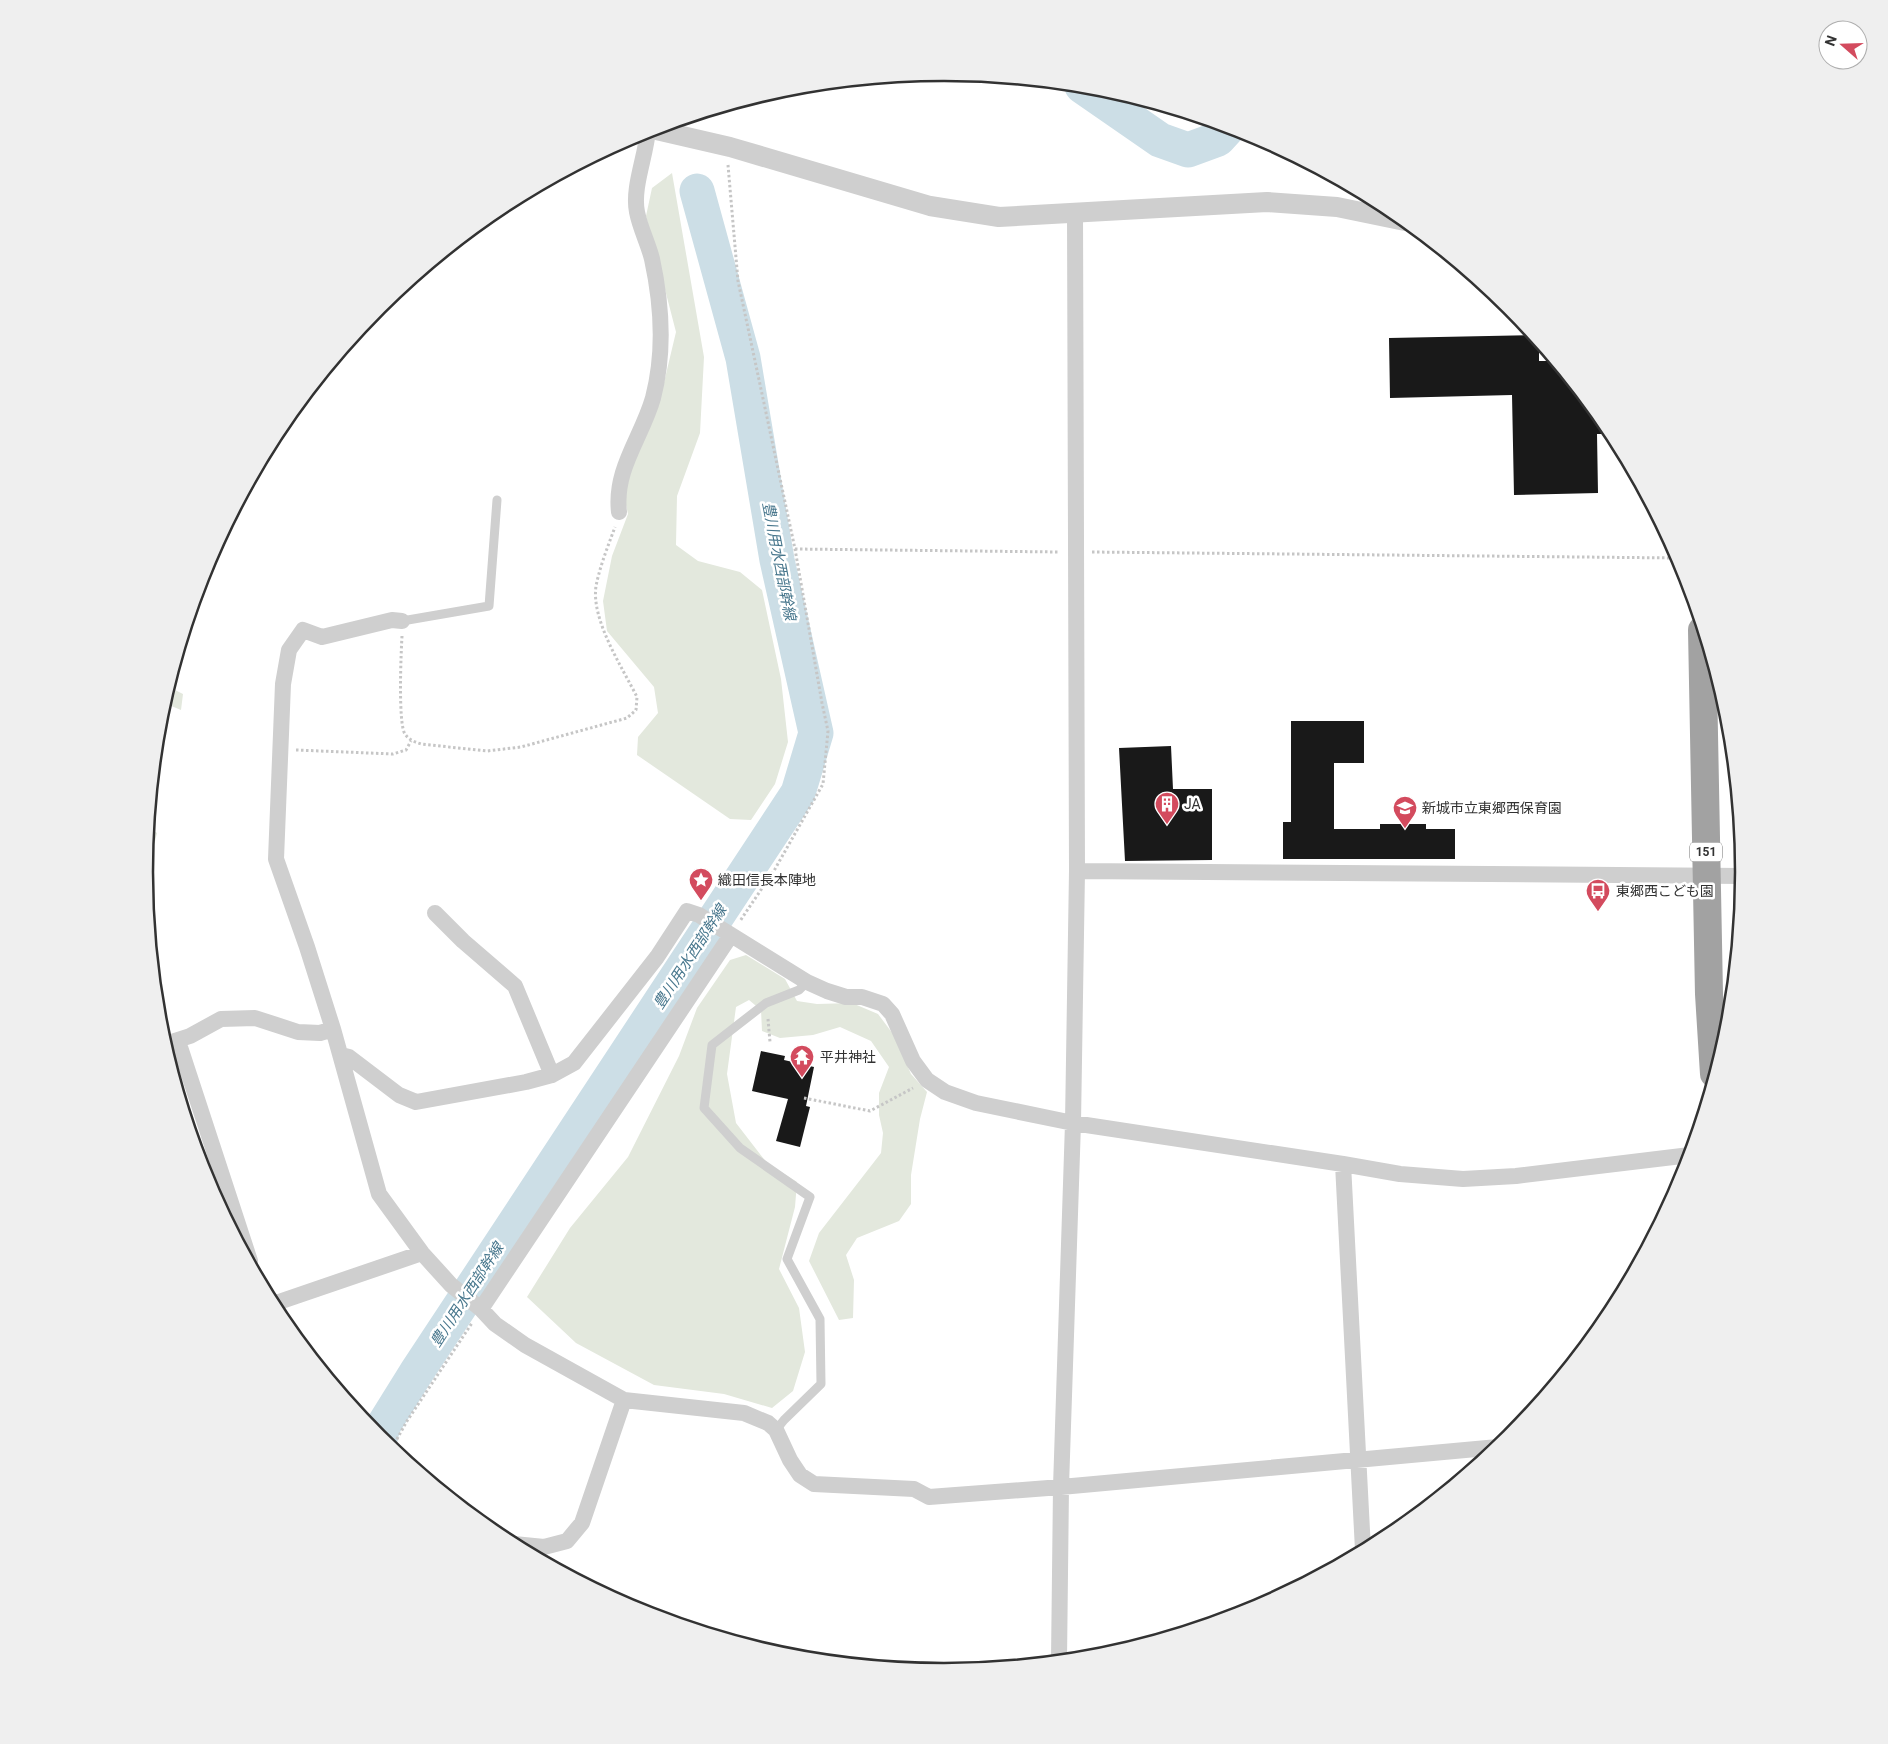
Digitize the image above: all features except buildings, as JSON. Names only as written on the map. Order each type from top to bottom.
[{"type":"highway","name":"151","points":[[1702,648],[1709,994],[1713,1056]]},
{"type":"street","points":[[665,132],[730,147],[930,206],[999,217],[1267,202],[1337,207],[1383,215]]},
{"type":"street","points":[[619,512],[618,493],[624,466],[653,398],[660,355],[661,305],[651,258],[636,212],[636,192],[647,139]]},
{"type":"street","points":[[1059,1654],[1061,1487],[1073,1124],[1077,871],[1074,212]]},
{"type":"street","points":[[402,621],[392,620],[322,637],[303,630],[289,650],[283,684],[276,859],[341,1055],[379,1194],[422,1253],[451,1285],[478,1306],[496,1324],[525,1345],[624,1400],[744,1413],[768,1423],[776,1430],[790,1460],[800,1475],[814,1484],[914,1489],[929,1497],[1061,1487],[1485,1448]]},
{"type":"street","points":[[1077,871],[1735,876]]},
{"type":"street","points":[[341,1055],[349,1057],[399,1095],[416,1102],[526,1082],[552,1075],[574,1063],[657,957],[687,911],[699,915],[807,982],[846,997],[862,997],[883,1004],[892,1014],[913,1061],[926,1080],[945,1092],[976,1102],[1073,1124],[1400,1174],[1463,1178],[1516,1176],[1682,1156]]},
{"type":"street","points":[[435,913],[463,942],[515,986],[552,1075]]},
{"type":"street","points":[[478,1306],[727,932]]},
{"type":"street","points":[[172,1042],[221,1019],[255,1018],[298,1032],[320,1033],[332,1029]]},
{"type":"street","points":[[173,1048],[238,1227]]},
{"type":"street","points":[[1343,1164],[1362,1542]]},
{"type":"street","points":[[281,1301],[422,1253]]},
{"type":"street","points":[[531,1546],[544,1547],[567,1541],[582,1523],[624,1400]]},
{"type":"lane","points":[[402,621],[490,606],[497,500]]},
{"type":"lane","points":[[776,1430],[821,1384],[820,1319],[787,1259],[810,1197],[740,1148],[704,1108],[712,1045],[766,1003],[800,990],[807,982]]},
{"type":"path","points":[[727,932],[775,869],[823,784],[828,731],[795,549],[738,281],[728,162],[730,147]]},
{"type":"path","points":[[402,621],[400,681],[404,733],[411,741],[421,744],[487,751],[521,747],[627,718],[636,710],[637,697],[600,623],[595,601],[596,586],[619,512]]},
{"type":"path","points":[[795,549],[1670,558]]},
{"type":"path","points":[[281,750],[394,754],[406,750],[411,741]]},
{"type":"path","points":[[766,1003],[770,1042]]},
{"type":"path","points":[[804,1098],[870,1111],[926,1080]]},
{"type":"path","points":[[396,1441],[406,1421],[478,1306]]},
{"type":"shaded area","points":[[672,173],[704,357],[700,433],[677,496],[676,545],[698,561],[740,572],[762,590],[781,679],[788,742],[775,784],[751,820],[730,819],[637,755],[638,737],[658,713],[654,687],[607,631],[603,601],[612,556],[628,514],[623,491],[661,395],[676,332],[646,216],[652,188]]},
{"type":"shaded area","points":[[175,690],[183,694],[181,710],[171,706]]},
{"type":"shaded area","points":[[155,831],[157,833],[154,845]]},
{"type":"shaded area","points":[[746,955],[785,979],[797,1001],[817,1004],[852,1003],[878,1014],[893,1034],[911,1074],[927,1092],[920,1119],[911,1175],[911,1204],[899,1221],[857,1238],[846,1255],[854,1280],[853,1318],[839,1320],[809,1261],[819,1233],[881,1153],[883,1133],[879,1115],[879,1093],[889,1067],[871,1041],[840,1027],[813,1035],[780,1038],[762,1031],[761,1010],[749,1000],[736,1007],[727,1074],[736,1123],[767,1163],[797,1182],[795,1207],[779,1269],[799,1308],[805,1352],[793,1391],[772,1408],[724,1394],[654,1385],[576,1343],[527,1297],[570,1228],[628,1157],[679,1056],[697,1008],[730,960]]},
{"type":"waterway","points":[[1096,96],[1160,140],[1188,150],[1218,139],[1224,133]]},
{"type":"waterway","name":"豊川用水西部幹線","points":[[382,1428],[416,1373],[798,793],[816,733],[777,560],[743,358],[697,191]]},
{"type":"place","name":"JA","points":[[1167,825]]},
{"type":"place","name":"新城市立東郷西保育園","points":[[1405,829]]},
{"type":"place","name":"織田信長本陣地","points":[[701,901]]},
{"type":"place","name":"東郷西こども園","points":[[1598,912]]},
{"type":"place","name":"平井神社","points":[[802,1078]]}]
